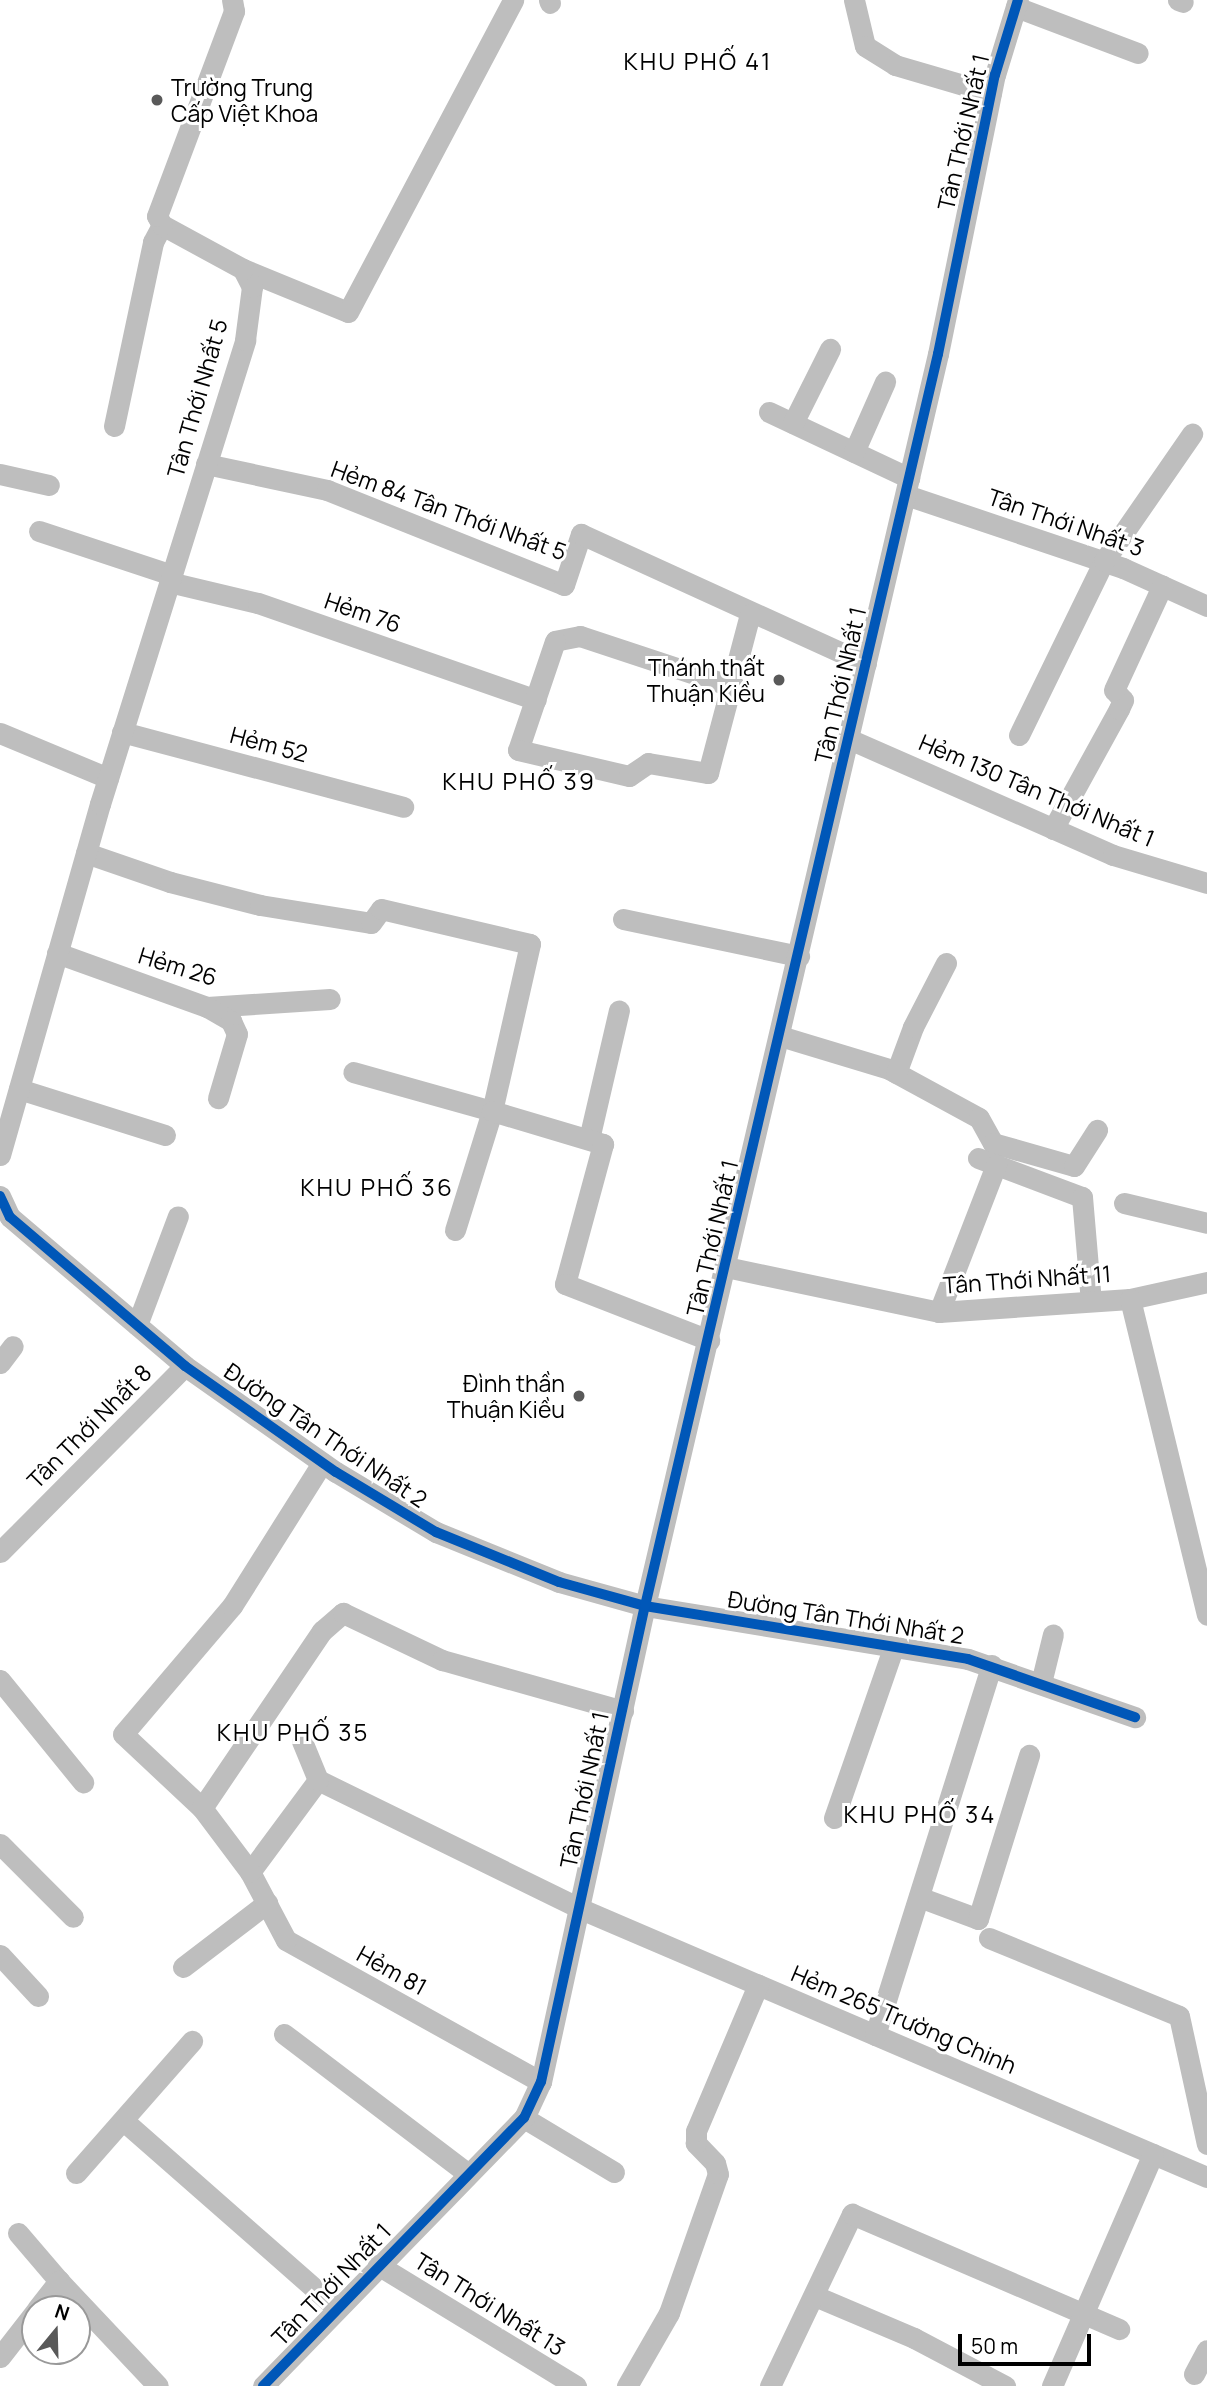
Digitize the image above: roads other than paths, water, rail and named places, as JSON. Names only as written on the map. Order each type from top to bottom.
[{"type":"street","points":[[232,0],[234,11],[157,216],[162,225],[243,269],[348,312],[513,0]]},
{"type":"street","points":[[854,0],[865,46],[895,65],[991,93]]},
{"type":"street","points":[[1017,4],[1138,53]]},
{"type":"street","name":"Tân Thới Nhất 1","points":[[272,2383],[337,2308],[524,2118],[541,2082],[581,1909],[645,1606],[907,486],[991,93],[1017,4]]},
{"type":"street","points":[[114,426],[150,253],[162,225]]},
{"type":"street","name":"Tân Thới Nhất 5","points":[[108,778],[245,340],[252,288],[243,269]]},
{"type":"street","points":[[793,423],[830,349]]},
{"type":"street","points":[[855,452],[885,382]]},
{"type":"street","name":"Tân Thới Nhất 3","points":[[769,412],[855,452],[907,486],[1104,561],[1207,606]]},
{"type":"street","points":[[1019,735],[1104,561],[1192,434]]},
{"type":"street","name":"Hẻm 84 Tân Thới Nhất 5","points":[[206,464],[327,491],[564,585],[581,534],[750,614],[866,664]]},
{"type":"street","points":[[0,474],[49,485]]},
{"type":"street","name":"Hẻm 76","points":[[39,531],[171,578],[258,603],[536,700]]},
{"type":"street","points":[[1054,829],[1123,700],[1114,690],[1162,586]]},
{"type":"street","points":[[729,685],[580,636],[555,641],[518,750],[629,776],[648,762],[703,774],[712,765],[729,685],[750,614]]},
{"type":"street","name":"Hẻm 52","points":[[122,732],[403,807]]},
{"type":"street","points":[[0,733],[108,778],[0,1155]]},
{"type":"street","name":"Hẻm 130 Tân Thới Nhất 1","points":[[849,739],[1114,855],[1207,883]]},
{"type":"street","points":[[86,853],[170,882],[260,905],[371,923],[381,909],[530,944],[492,1111],[455,1230]]},
{"type":"street","points":[[624,919],[799,956]]},
{"type":"street","name":"Hẻm 26","points":[[57,953],[208,1007],[330,999]]},
{"type":"street","points":[[896,1073],[914,1024],[946,963]]},
{"type":"street","points":[[208,1007],[231,1021],[237,1034],[218,1098]]},
{"type":"street","points":[[589,1139],[619,1010]]},
{"type":"street","points":[[780,1036],[896,1073],[979,1118],[993,1143],[1005,1147],[1074,1167],[1097,1130]]},
{"type":"street","points":[[353,1072],[603,1144],[565,1284],[709,1340]]},
{"type":"street","points":[[19,1089],[165,1136]]},
{"type":"street","points":[[939,1312],[987,1161],[1082,1197],[1088,1221],[1091,1301]]},
{"type":"street","name":"Đường Tân Thới Nhất 2","points":[[0,1197],[10,1217],[185,1366],[322,1463],[436,1532],[559,1582],[645,1606],[894,1646],[992,1665],[1135,1717]]},
{"type":"street","points":[[1124,1203],[1207,1223]]},
{"type":"street","points":[[137,1325],[178,1216]]},
{"type":"street","name":"Tân Thới Nhất 11","points":[[726,1267],[939,1312],[1130,1298],[1207,1282]]},
{"type":"street","points":[[1130,1298],[1207,1615]]},
{"type":"street","name":"Tân Thới Nhất 8","points":[[0,1552],[185,1366]]},
{"type":"street","name":"Hẻm 81","points":[[322,1463],[232,1606],[123,1734],[202,1808],[250,1872],[286,1940],[541,2082]]},
{"type":"street","points":[[202,1808],[316,1640],[343,1613],[442,1660],[623,1711]]},
{"type":"street","points":[[1041,1683],[1053,1634]]},
{"type":"street","points":[[834,1818],[894,1646]]},
{"type":"street","points":[[875,2035],[992,1665]]},
{"type":"street","points":[[0,1680],[83,1782]]},
{"type":"street","points":[[250,1872],[318,1780],[302,1741]]},
{"type":"street","points":[[919,1898],[978,1919],[1029,1755]]},
{"type":"street","name":"Hẻm 265 Trường Chinh","points":[[318,1780],[581,1909],[1207,2176]]},
{"type":"street","points":[[0,1844],[73,1917]]},
{"type":"street","points":[[183,1967],[267,1903]]},
{"type":"street","points":[[989,1938],[1178,2016],[1207,2144]]},
{"type":"street","points":[[0,1955],[38,1996]]},
{"type":"street","points":[[627,2386],[669,2313],[718,2174],[715,2163],[696,2143],[696,2130],[758,1985]]},
{"type":"street","points":[[284,2034],[467,2173]]},
{"type":"street","points":[[76,2173],[112,2130],[125,2122],[192,2041]]},
{"type":"street","points":[[524,2118],[614,2172]]},
{"type":"street","points":[[125,2122],[337,2308]]},
{"type":"street","points":[[1052,2386],[1085,2316],[1153,2154]]},
{"type":"street","points":[[770,2386],[852,2214],[1119,2329]]},
{"type":"street","points":[[18,2232],[59,2281],[158,2386]]},
{"type":"street","name":"Tân Thới Nhất 13","points":[[378,2265],[542,2378],[576,2386]]},
{"type":"street","points":[[48,2295],[59,2281]]},
{"type":"street","points":[[815,2296],[914,2338],[1005,2386]]},
{"type":"street","points":[[0,2357],[21,2330]]},
{"type":"street","points":[[1194,2374],[1207,2350]]},
{"type":"place","name":"Trường Trung Cấp Việt Khoa","points":[[157,100]]},
{"type":"place","name":"Thánh thất Thuận Kiều","points":[[779,680]]},
{"type":"place","name":"Đình thần Thuận Kiều","points":[[579,1396]]},
{"type":"district","name":"KHU PHỐ 41","points":[[698,61]]},
{"type":"district","name":"KHU PHỐ 39","points":[[519,781]]},
{"type":"district","name":"KHU PHỐ 36","points":[[377,1187]]},
{"type":"district","name":"KHU PHỐ 35","points":[[293,1732]]},
{"type":"district","name":"KHU PHỐ 34","points":[[920,1814]]}]
